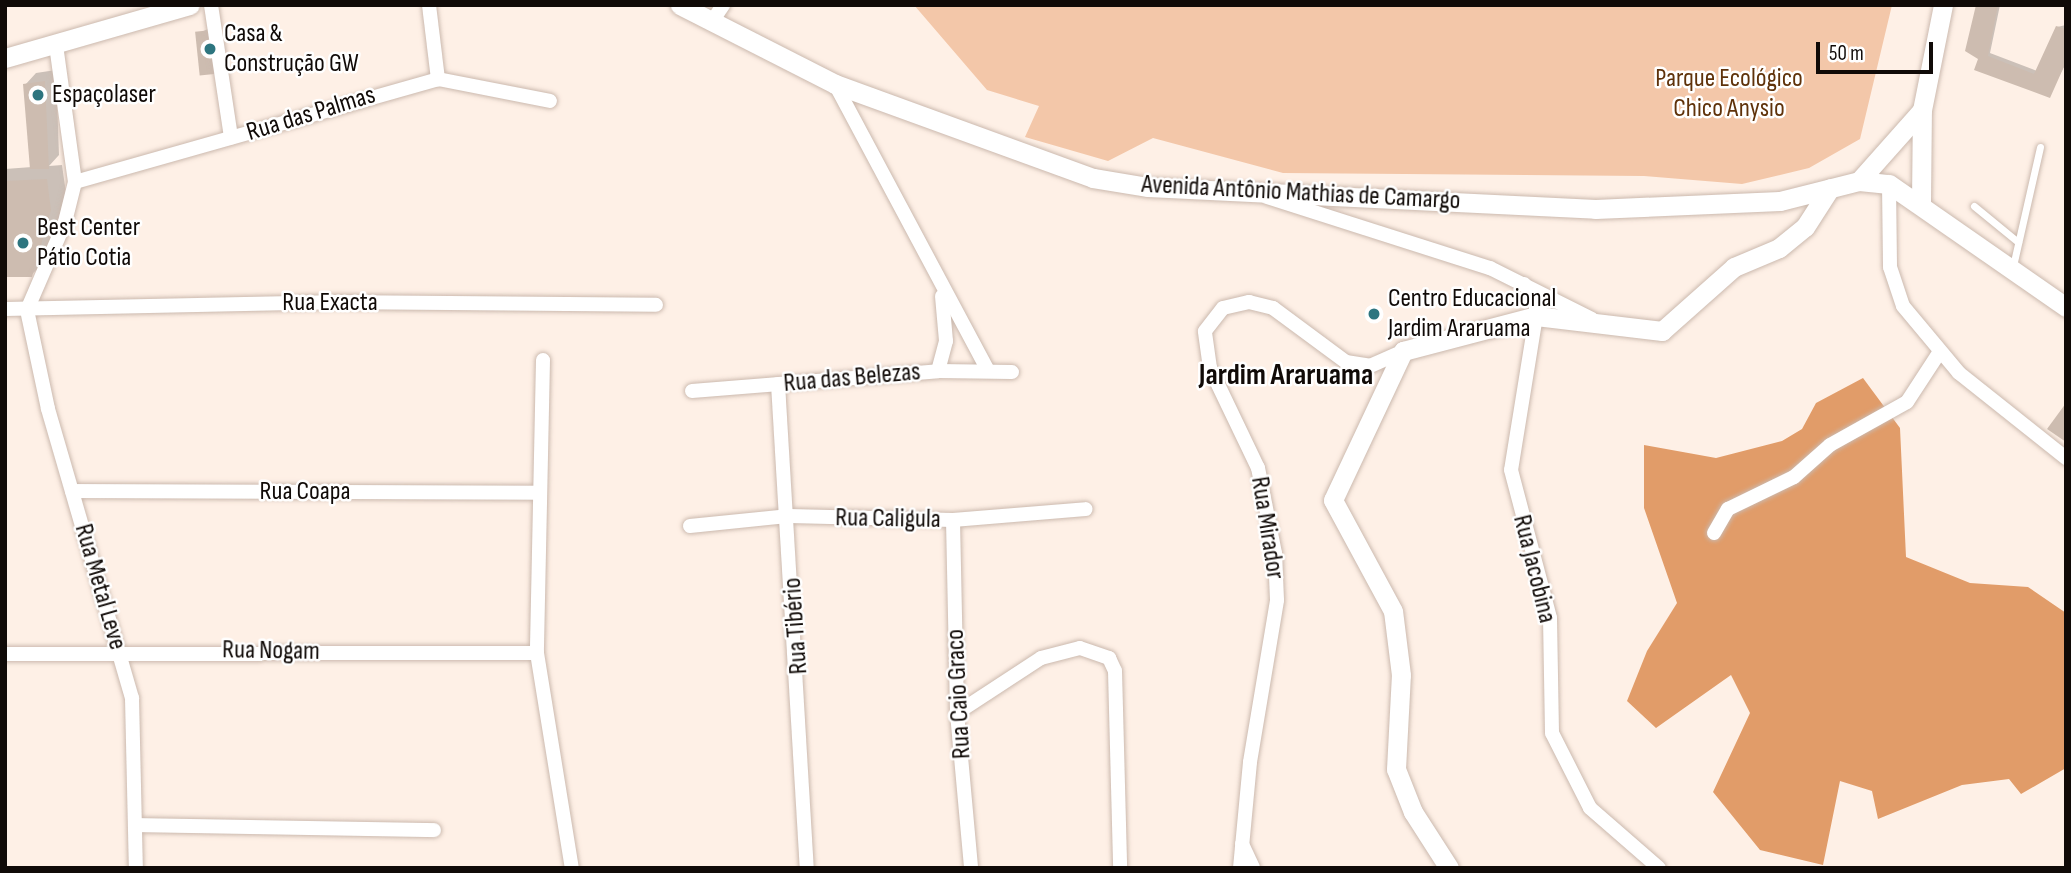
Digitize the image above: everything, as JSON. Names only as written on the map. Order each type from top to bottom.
[{"type":"street","points":[[5,58],[190,5]]},
{"type":"street","points":[[211,5],[231,138]]},
{"type":"street","points":[[429,5],[438,79]]},
{"type":"street","name":"Avenida Antônio Mathias de Camargo","points":[[680,5],[718,13],[835,84],[1093,178],[1259,194],[1595,209],[1780,201],[1859,181]]},
{"type":"street","points":[[1921,201],[1918,156],[1922,110],[1943,5]]},
{"type":"street","points":[[27,310],[65,222],[75,182],[56,45]]},
{"type":"street","name":"Rua das Palmas","points":[[75,182],[438,79],[550,101]]},
{"type":"street","points":[[835,84],[941,291],[988,371]]},
{"type":"street","points":[[1859,181],[1922,110]]},
{"type":"street","points":[[1892,145],[1918,156]]},
{"type":"street","points":[[1859,181],[1889,184],[1921,201],[2012,271],[2066,307]]},
{"type":"street","points":[[1889,184],[1889,267],[1903,306],[1938,353],[2066,458]]},
{"type":"street","points":[[1449,868],[1413,812],[1396,769],[1401,674],[1393,611],[1333,500],[1402,351],[1536,316],[1596,321],[1662,331],[1734,267],[1779,248],[1805,227],[1830,188]]},
{"type":"street","points":[[1259,194],[1524,284],[1596,321]]},
{"type":"street","points":[[1524,284],[1536,299],[1536,316]]},
{"type":"street","points":[[938,371],[946,341],[941,291]]},
{"type":"street","name":"Rua Exacta","points":[[5,309],[330,302],[656,305]]},
{"type":"street","name":"Rua Mirador","points":[[1240,868],[1240,839],[1271,650],[1275,553],[1258,468],[1210,368],[1205,331],[1223,308],[1249,302],[1273,308],[1346,362],[1370,366],[1402,351]]},
{"type":"street","name":"Rua Metal Leve","points":[[27,310],[72,491],[132,698],[138,825],[136,868]]},
{"type":"street","name":"Rua Jacobina","points":[[1536,316],[1511,470],[1550,618],[1552,733],[1590,808],[1658,868]]},
{"type":"street","points":[[1714,533],[1728,509],[1794,477],[1830,446],[1907,402],[1938,353]]},
{"type":"street","points":[[543,360],[538,493],[537,653],[572,868]]},
{"type":"street","name":"Rua das Belezas","points":[[692,391],[938,371],[1013,372]]},
{"type":"street","name":"Rua Tibério","points":[[778,384],[789,516],[807,868]]},
{"type":"street","name":"Rua Coapa","points":[[72,491],[538,493]]},
{"type":"street","name":"Rua Caligula","points":[[690,526],[789,516],[953,520],[1086,509]]},
{"type":"street","name":"Rua Caio Graco","points":[[953,520],[957,713],[971,868]]},
{"type":"street","name":"Rua Nogam","points":[[5,654],[118,650],[537,653]]},
{"type":"street","points":[[957,713],[1060,652],[1098,650],[1115,671],[1120,868]]},
{"type":"street","points":[[138,825],[434,830]]},
{"type":"street","points":[[1240,839],[1253,868]]},
{"type":"lane","points":[[2012,271],[2040,148]]},
{"type":"lane","points":[[1974,206],[2018,242]]},
{"type":"green space","name":"Parque Ecológico Chico Anysio","points":[[914,5],[1892,5],[1860,139],[1809,168],[1742,184],[1644,176],[1283,173],[1153,138],[1108,161],[1025,137],[1039,106],[987,90]]},
{"type":"shaded area","points":[[1863,378],[1900,428],[1906,557],[1970,583],[2028,587],[2066,613],[2066,768],[2021,794],[2009,779],[1962,785],[1878,819],[1872,791],[1840,781],[1823,865],[1760,850],[1713,792],[1750,713],[1731,675],[1656,728],[1627,701],[1647,651],[1677,603],[1644,508],[1644,445],[1716,458],[1782,441],[1802,429],[1816,403]]},
{"type":"building","points":[[1976,5],[1998,5],[1988,56],[2034,74],[2056,26],[2066,29],[2066,62],[2050,98],[1974,70],[1978,59],[1965,51]]},
{"type":"building","points":[[212,30],[217,74],[200,76],[195,32]]},
{"type":"building","points":[[45,81],[49,169],[30,169],[23,84]]},
{"type":"building","name":"Best Center Pátio Cotia","points":[[47,179],[51,210],[32,277],[5,277],[5,181]]},
{"type":"building","points":[[2066,403],[2066,442],[2047,429]]},
{"type":"place","name":"Casa & Construção GW","points":[[210,49]]},
{"type":"place","name":"Espaçolaser","points":[[38,95]]},
{"type":"place","name":"Best Center Pátio Cotia","points":[[23,243]]},
{"type":"place","name":"Centro Educacional Jardim Araruama","points":[[1374,314]]},
{"type":"district","name":"Jardim Araruama","points":[[1286,375]]}]
